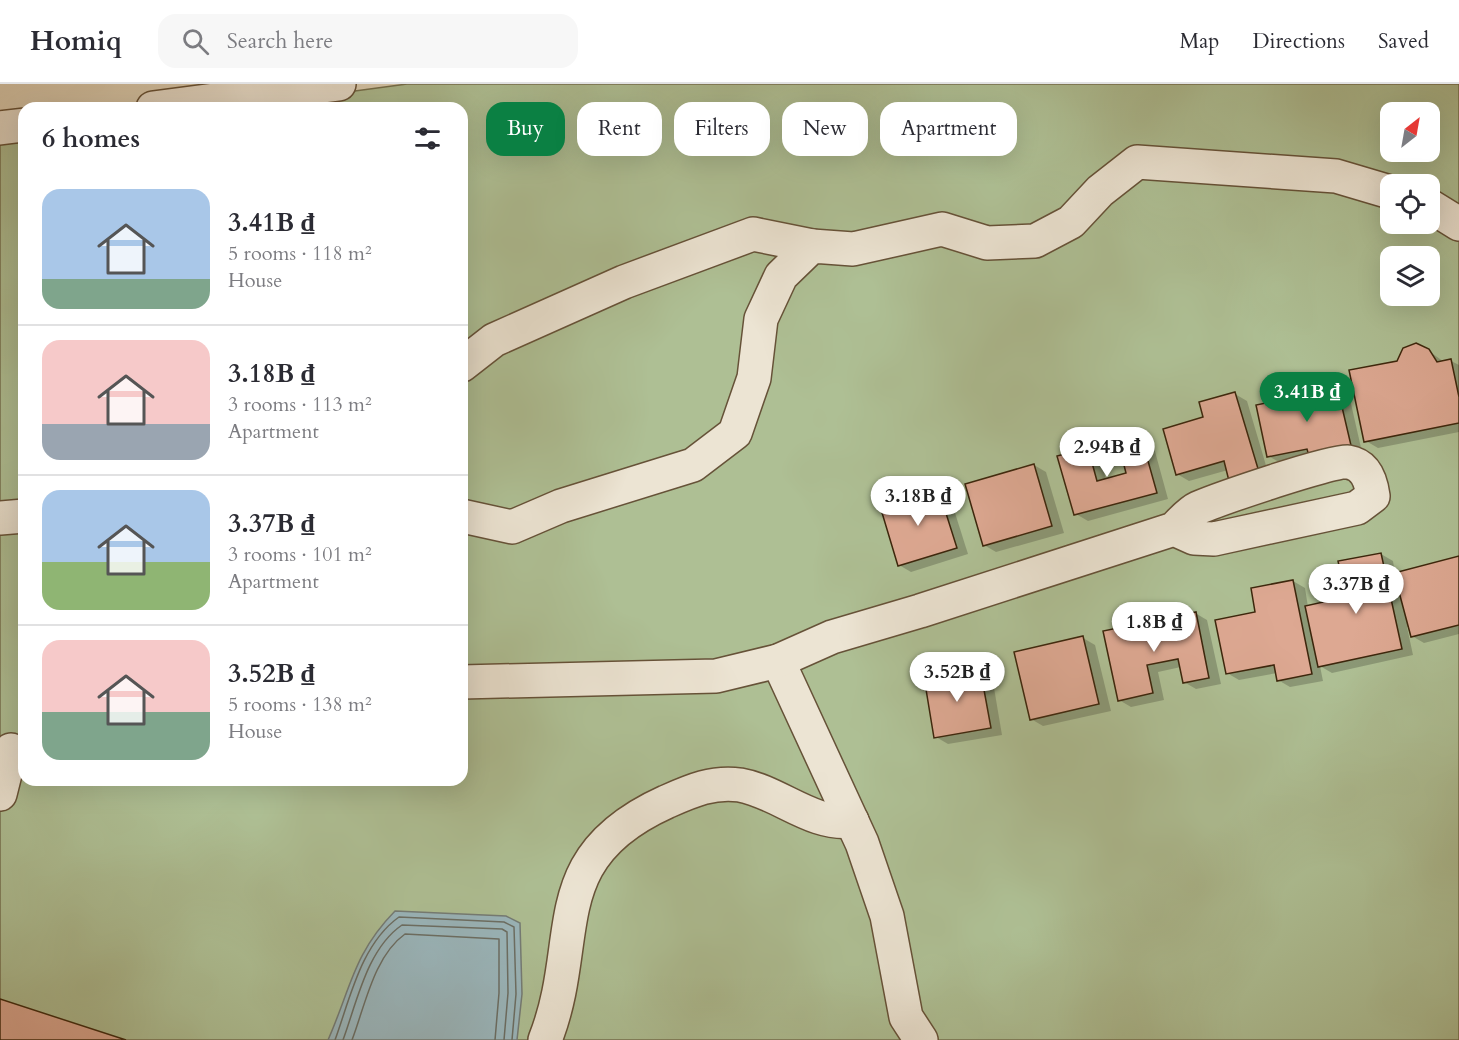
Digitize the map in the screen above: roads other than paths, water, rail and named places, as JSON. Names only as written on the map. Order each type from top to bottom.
[{"type":"street","points":[[200,102],[339,84]]},
{"type":"street","points":[[0,128],[18,125]]},
{"type":"street","points":[[468,360],[494,340],[624,282],[753,234],[812,246],[853,249],[942,229],[987,243],[1035,241],[1071,222],[1100,191],[1137,162],[1336,176],[1380,189]]},
{"type":"street","points":[[1440,212],[1459,224]]},
{"type":"street","points":[[468,517],[512,527],[561,506],[693,465],[735,434],[754,378],[760,319],[781,276],[812,246]]},
{"type":"street","points":[[468,682],[716,676],[778,661],[832,637],[1174,529],[1196,509],[1324,466],[1347,462],[1359,466],[1371,479],[1373,496],[1358,508],[1214,539],[1194,538],[1174,529]]},
{"type":"street","points":[[0,518],[18,516]]},
{"type":"street","points":[[778,661],[852,821],[887,916],[906,1017],[921,1040]]},
{"type":"street","points":[[0,794],[12,746]]},
{"type":"street","points":[[545,1040],[553,1020],[573,901],[592,856],[607,839],[645,812],[700,787],[722,784],[741,785],[768,794],[802,810],[839,823],[852,821]]},
{"type":"water","points":[[395,911],[506,916],[520,923],[522,994],[517,1040],[328,1040],[361,957]]}]
